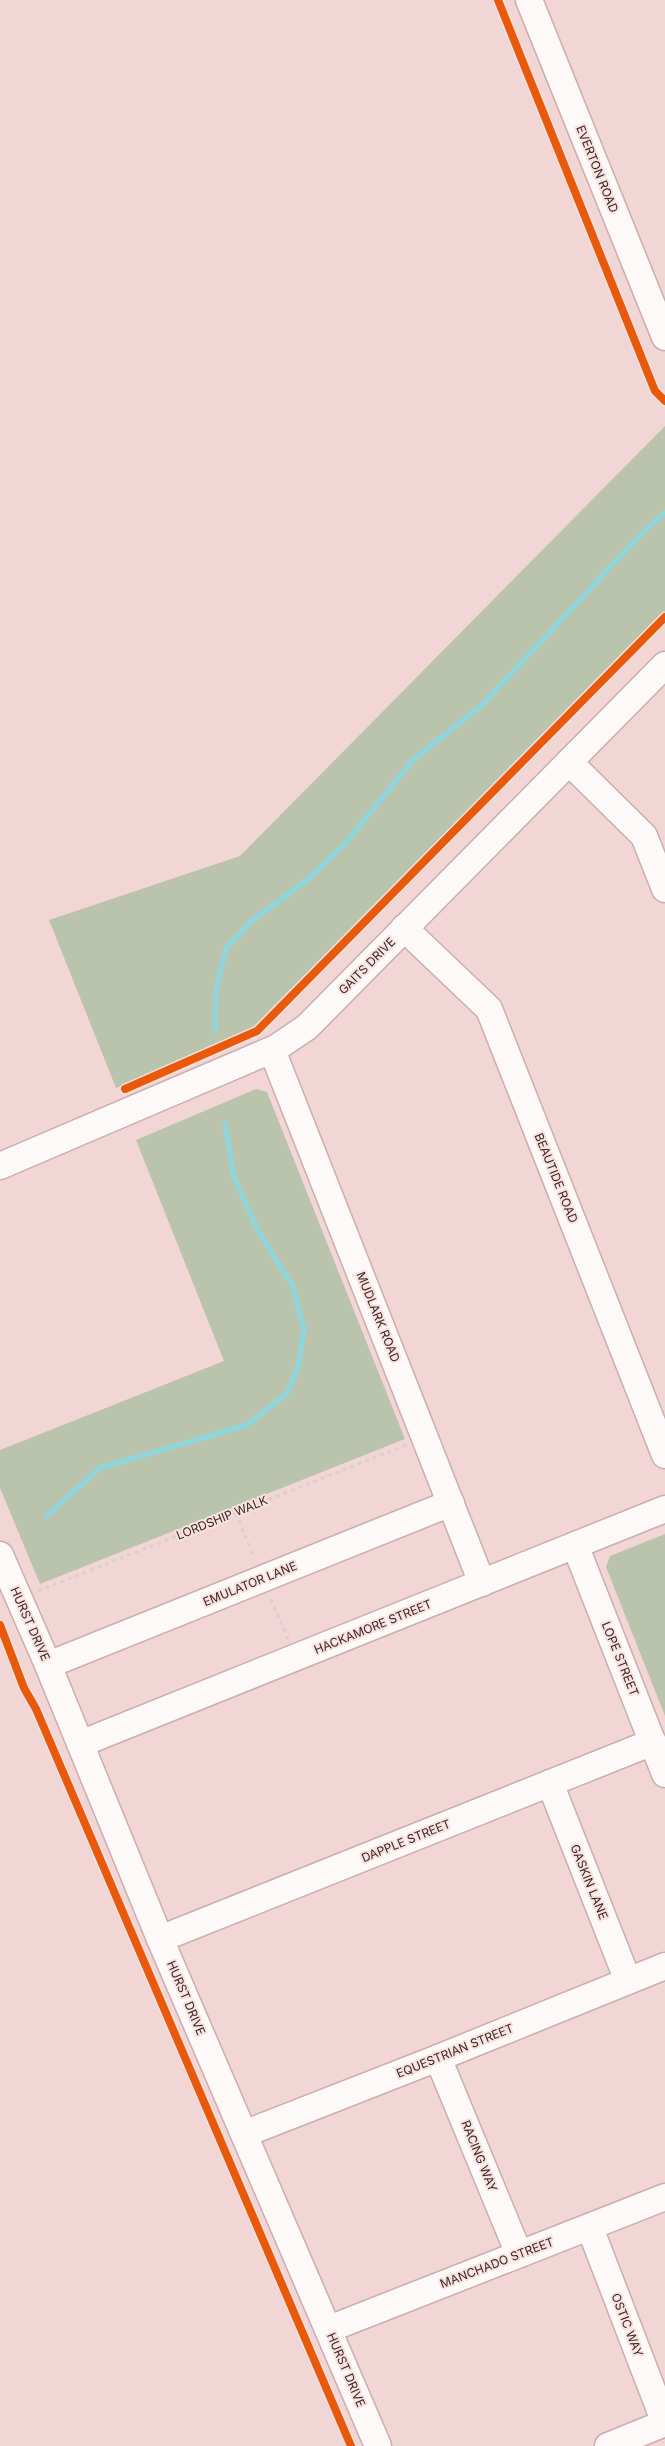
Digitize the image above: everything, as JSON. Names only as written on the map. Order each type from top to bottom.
[{"type":"street","name":"EVERTON ROAD","points":[[529,0],[665,337]]},
{"type":"street","name":"GAITS DRIVE","points":[[0,1166],[272,1050],[307,1027],[665,665]]},
{"type":"street","points":[[569,762],[644,836],[665,889]]},
{"type":"street","name":"BEAUTIDE ROAD","points":[[404,928],[489,1010],[665,1455]]},
{"type":"street","name":"MUDLARK ROAD","points":[[272,1050],[482,1583]]},
{"type":"street","name":"EMULATOR LANE","points":[[48,1665],[451,1503]]},
{"type":"street","name":"HACKAMORE STREET","points":[[80,1744],[665,1509]]},
{"type":"street","name":"LOPE STREET","points":[[575,1545],[665,1774]]},
{"type":"street","name":"HURST DRIVE","points":[[0,1555],[48,1665],[160,1939],[329,2329],[376,2444]]},
{"type":"street","name":"DAPPLE STREET","points":[[160,1939],[653,1742]]},
{"type":"street","name":"GASKIN LANE","points":[[550,1784],[628,1981]]},
{"type":"street","name":"EQUESTRIAN STREET","points":[[244,2134],[665,1966]]},
{"type":"street","name":"RACING WAY","points":[[438,2058],[519,2254]]},
{"type":"street","name":"MANCHADO STREET","points":[[329,2329],[665,2197]]},
{"type":"street","name":"OSTIC WAY","points":[[590,2228],[665,2423]]},
{"type":"street","points":[[608,2446],[665,2423]]},
{"type":"green space","points":[[665,426],[665,624],[271,1022],[116,1088],[49,920],[240,856]]},
{"type":"green space","points":[[256,1089],[267,1092],[405,1439],[40,1584],[0,1488],[0,1450],[224,1361],[136,1140]]},
{"type":"green space","points":[[665,1534],[665,1716],[606,1567],[610,1556]]},
{"type":"waterway","points":[[215,1030],[216,990],[226,948],[253,920],[307,880],[344,845],[413,760],[481,706],[644,531],[665,513]]},
{"type":"waterway","points":[[46,1516],[100,1468],[247,1425],[288,1392],[298,1367],[304,1330],[293,1287],[256,1227],[234,1177],[225,1123]]},
{"type":"cycle path","points":[[498,0],[655,391],[665,401]]},
{"type":"cycle path","points":[[125,1089],[257,1031],[665,617]]},
{"type":"cycle path","points":[[0,1625],[24,1688],[36,1709],[351,2446]]}]
